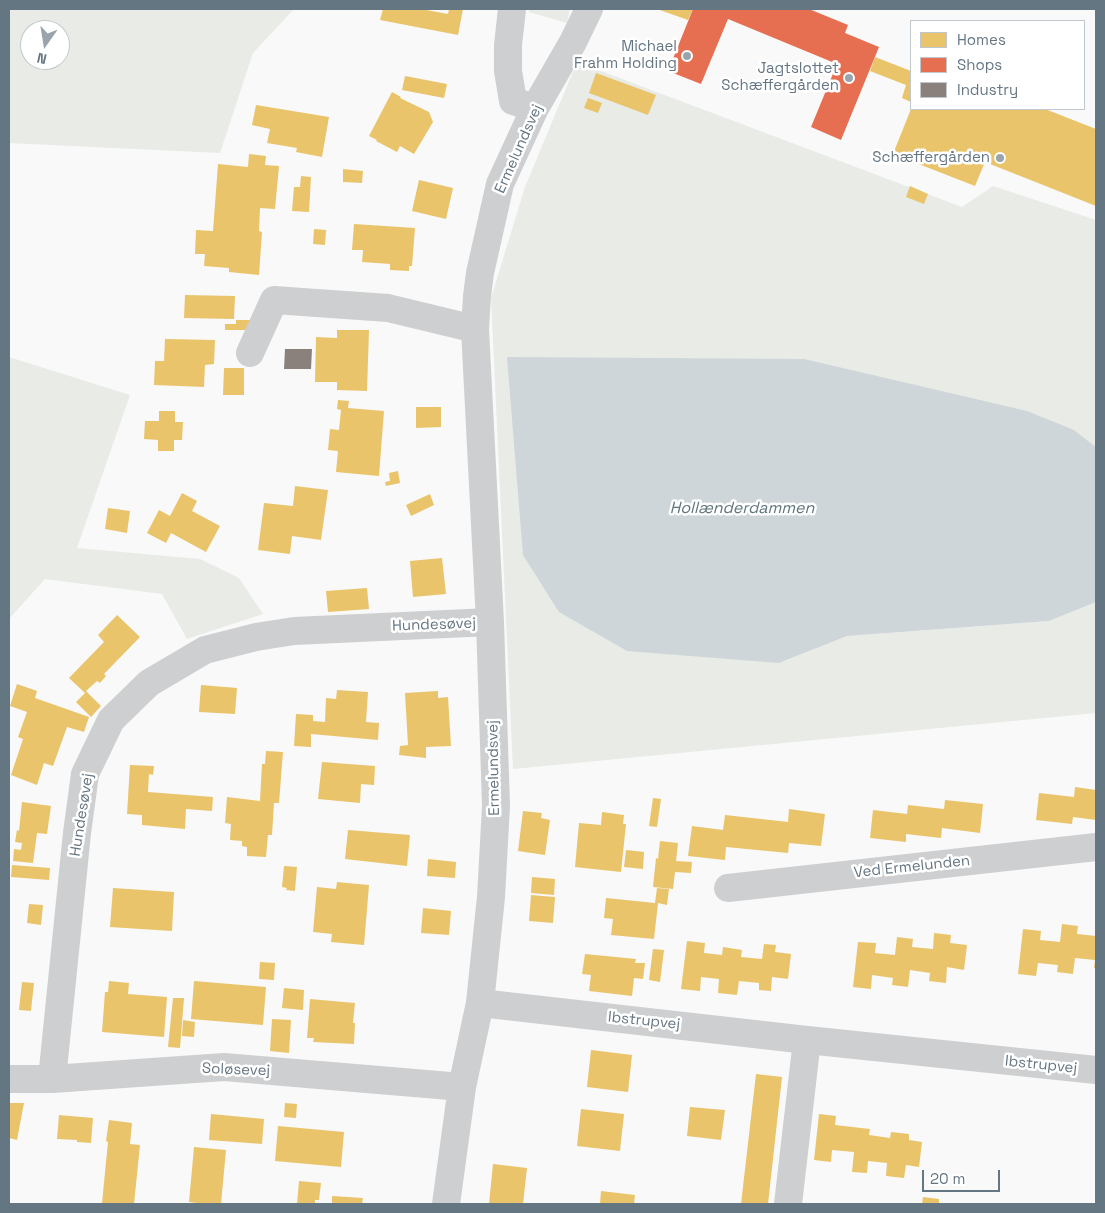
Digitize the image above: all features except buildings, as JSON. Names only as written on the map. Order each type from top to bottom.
[{"type":"street","points":[[512,9],[508,45],[508,71],[513,101],[535,108]]},
{"type":"street","name":"Ermelundsvej","points":[[446,1204],[462,1087],[480,1003],[491,897],[496,806],[490,622],[475,329],[477,296],[480,273],[500,184],[535,108],[573,42],[589,9]]},
{"type":"street","points":[[250,353],[274,300],[388,308],[475,329]]},
{"type":"street","name":"Hundesøvej","points":[[52,1078],[77,833],[85,774],[111,720],[150,683],[204,650],[256,637],[294,631],[490,622]]},
{"type":"street","name":"Ved Ermelunden","points":[[728,888],[1096,847]]},
{"type":"street","name":"Ibstrupvej","points":[[480,1003],[1096,1070]]},
{"type":"street","points":[[788,1204],[807,1040]]},
{"type":"street","name":"Soløsevej","points":[[9,1079],[224,1067],[462,1087]]},
{"type":"shaded area","points":[[9,9],[294,9],[253,53],[220,153],[9,143]]},
{"type":"shaded area","points":[[529,9],[570,9],[567,23],[529,12]]},
{"type":"shaded area","points":[[577,62],[962,207],[993,186],[1096,220],[1096,447],[1074,430],[779,663],[847,636],[1049,621],[1096,602],[1096,713],[513,769],[491,298],[525,187]]},
{"type":"shaded area","points":[[9,357],[130,395],[77,548],[200,559],[239,578],[263,614],[187,639],[162,594],[45,579],[9,619]]},
{"type":"water","name":"Hollænderdammen","points":[[507,357],[804,359],[1027,411],[1074,430],[1096,447],[1096,602],[1049,621],[847,636],[779,663],[627,651],[559,612],[523,555]]},
{"type":"place","name":"Michael Frahm Holding","points":[[687,56]]},
{"type":"place","name":"Jagtslottet Schæffergården","points":[[849,78]]},
{"type":"place","name":"Schæffergården","points":[[1000,158]]}]
